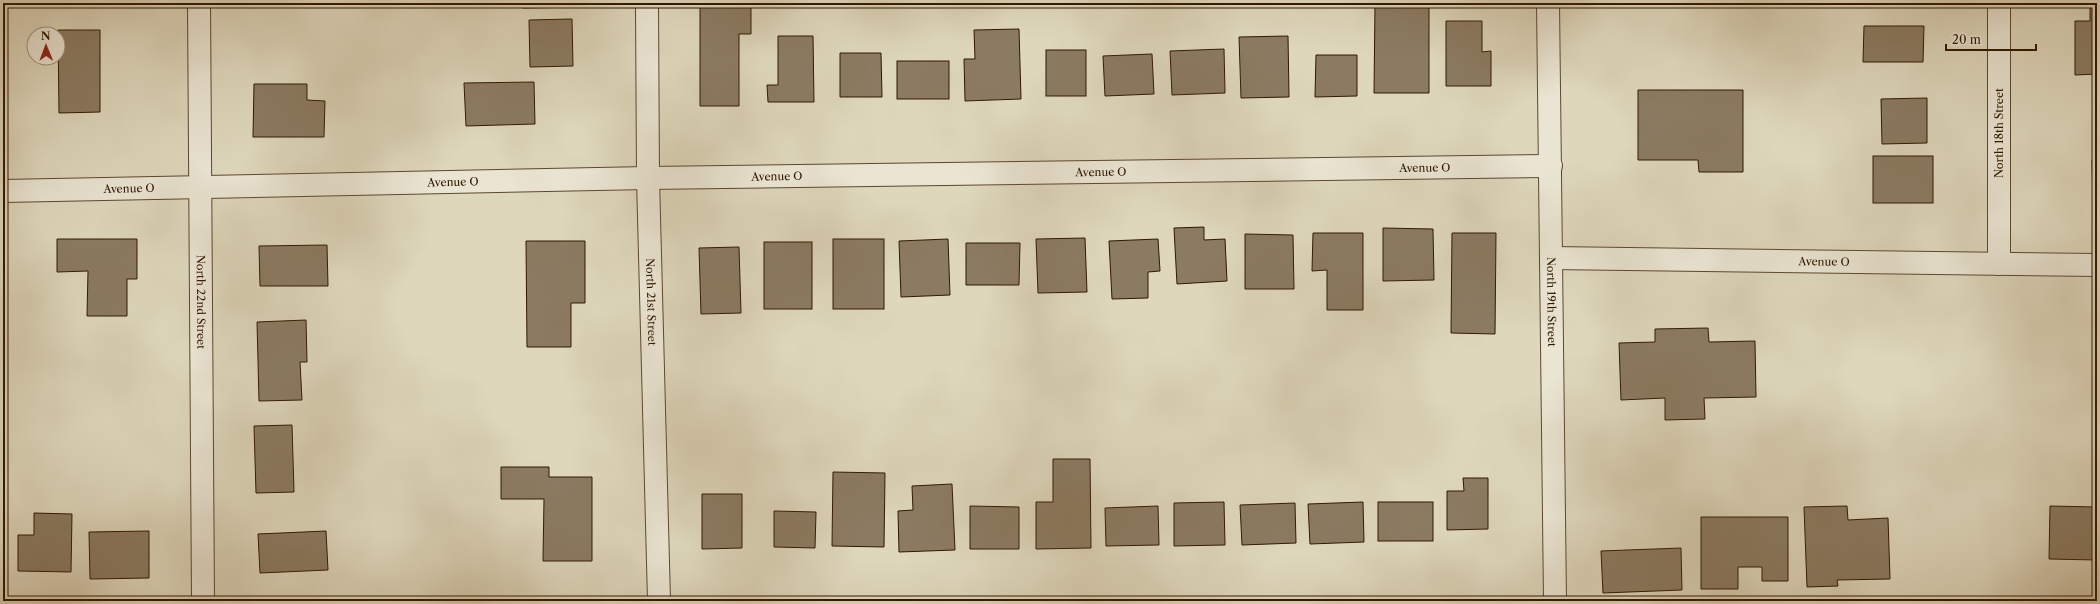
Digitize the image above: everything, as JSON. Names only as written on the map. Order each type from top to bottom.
[{"type":"street","name":"North 22nd Street","points":[[200,3],[203,601]]},
{"type":"street","name":"North 21st Street","points":[[647,3],[648,178],[659,601]]},
{"type":"street","name":"North 19th Street","points":[[1548,3],[1555,601]]},
{"type":"street","name":"North 18th Street","points":[[1999,3],[1999,264]]},
{"type":"street","name":"Avenue O","points":[[3,191],[648,178],[1551,166]]},
{"type":"street","name":"Avenue O","points":[[1551,258],[2097,265]]},
{"type":"building","points":[[285,3],[326,3],[326,7],[285,7]]},
{"type":"building","points":[[523,3],[583,3],[583,7],[523,8]]},
{"type":"building","points":[[700,3],[751,3],[751,34],[739,34],[739,106],[700,106]]},
{"type":"building","points":[[1375,3],[1429,3],[1429,93],[1374,93]]},
{"type":"building","points":[[2090,3],[2097,3],[2097,74],[2075,75],[2075,21],[2090,21]]},
{"type":"building","points":[[572,19],[573,66],[530,67],[529,20]]},
{"type":"building","points":[[1446,21],[1482,21],[1482,52],[1491,51],[1491,86],[1446,86]]},
{"type":"building","points":[[1864,26],[1924,26],[1923,62],[1863,62]]},
{"type":"building","points":[[1019,29],[1021,99],[965,101],[964,59],[975,59],[974,30]]},
{"type":"building","points":[[66,30],[100,30],[100,112],[59,113],[58,66],[66,66]]},
{"type":"building","points":[[778,36],[813,36],[814,102],[768,102],[767,85],[778,85]]},
{"type":"building","points":[[1288,36],[1289,97],[1241,98],[1239,37]]},
{"type":"building","points":[[1224,49],[1225,93],[1172,95],[1170,51]]},
{"type":"building","points":[[1046,50],[1086,50],[1086,96],[1046,96]]},
{"type":"building","points":[[840,53],[881,53],[882,97],[840,97]]},
{"type":"building","points":[[1152,54],[1154,94],[1105,96],[1103,56]]},
{"type":"building","points":[[1316,55],[1357,55],[1357,96],[1315,97]]},
{"type":"building","points":[[897,61],[949,61],[949,99],[897,99]]},
{"type":"building","points":[[534,82],[535,124],[466,126],[464,83]]},
{"type":"building","points":[[254,84],[307,84],[307,100],[325,101],[324,137],[253,137]]},
{"type":"building","points":[[1638,90],[1743,90],[1743,172],[1699,172],[1698,160],[1638,160]]},
{"type":"building","points":[[1927,98],[1927,143],[1882,144],[1881,99]]},
{"type":"building","points":[[1873,156],[1933,156],[1933,203],[1873,203]]},
{"type":"building","points":[[2092,160],[2097,160],[2097,208],[2093,208]]},
{"type":"building","points":[[1204,227],[1204,240],[1225,239],[1227,281],[1177,284],[1174,228]]},
{"type":"building","points":[[1383,228],[1433,229],[1434,280],[1383,281]]},
{"type":"building","points":[[1313,233],[1363,233],[1363,310],[1327,310],[1327,270],[1312,271]]},
{"type":"building","points":[[1452,233],[1496,233],[1495,334],[1451,333]]},
{"type":"building","points":[[1245,234],[1293,235],[1294,289],[1245,289]]},
{"type":"building","points":[[1085,238],[1087,292],[1038,293],[1036,239]]},
{"type":"building","points":[[57,239],[137,239],[137,279],[127,279],[127,316],[87,316],[88,271],[57,272]]},
{"type":"building","points":[[833,239],[884,239],[884,309],[833,309]]},
{"type":"building","points":[[948,239],[950,295],[901,297],[899,241]]},
{"type":"building","points":[[1158,239],[1160,271],[1148,272],[1148,298],[1112,299],[1109,241]]},
{"type":"building","points":[[526,241],[585,241],[585,303],[571,303],[571,347],[527,347]]},
{"type":"building","points":[[764,242],[812,242],[812,309],[764,309]]},
{"type":"building","points":[[966,243],[1020,243],[1019,285],[966,285]]},
{"type":"building","points":[[327,245],[328,286],[260,286],[259,246]]},
{"type":"building","points":[[739,247],[741,313],[701,314],[699,248]]},
{"type":"building","points":[[306,320],[307,362],[300,362],[302,400],[259,401],[257,322]]},
{"type":"building","points":[[1708,328],[1709,342],[1755,341],[1756,397],[1704,398],[1705,419],[1665,420],[1665,398],[1621,400],[1619,343],[1655,342],[1655,329]]},
{"type":"building","points":[[292,425],[294,492],[256,493],[254,426]]},
{"type":"building","points":[[1053,459],[1090,459],[1091,548],[1036,549],[1036,502],[1053,502]]},
{"type":"building","points":[[501,467],[549,467],[549,477],[592,477],[592,561],[543,561],[544,499],[501,499]]},
{"type":"building","points":[[833,472],[885,473],[884,547],[832,546]]},
{"type":"building","points":[[1463,478],[1488,478],[1488,529],[1447,530],[1447,491],[1464,491]]},
{"type":"building","points":[[952,484],[955,550],[899,552],[898,511],[913,510],[912,486]]},
{"type":"building","points":[[702,494],[742,494],[742,548],[702,549]]},
{"type":"building","points":[[1224,502],[1225,545],[1174,546],[1174,503]]},
{"type":"building","points":[[1363,502],[1364,542],[1310,544],[1308,504]]},
{"type":"building","points":[[1378,502],[1433,502],[1433,541],[1378,541]]},
{"type":"building","points":[[1295,503],[1296,543],[1242,545],[1240,505]]},
{"type":"building","points":[[970,506],[1019,507],[1019,549],[970,549]]},
{"type":"building","points":[[1158,506],[1159,545],[1106,546],[1105,508]]},
{"type":"building","points":[[1847,506],[1848,520],[1888,518],[1890,579],[1837,580],[1838,586],[1807,587],[1804,507]]},
{"type":"building","points":[[2050,506],[2097,507],[2097,560],[2049,559]]},
{"type":"building","points":[[774,511],[816,512],[815,548],[774,547]]},
{"type":"building","points":[[34,513],[72,514],[71,572],[18,571],[18,535],[34,535]]},
{"type":"building","points":[[1701,517],[1788,517],[1788,581],[1762,581],[1762,567],[1738,567],[1738,589],[1701,589]]},
{"type":"building","points":[[149,531],[149,578],[90,579],[89,532]]},
{"type":"building","points":[[326,531],[328,570],[260,573],[258,534]]},
{"type":"building","points":[[1681,548],[1682,590],[1603,593],[1601,551]]}]
